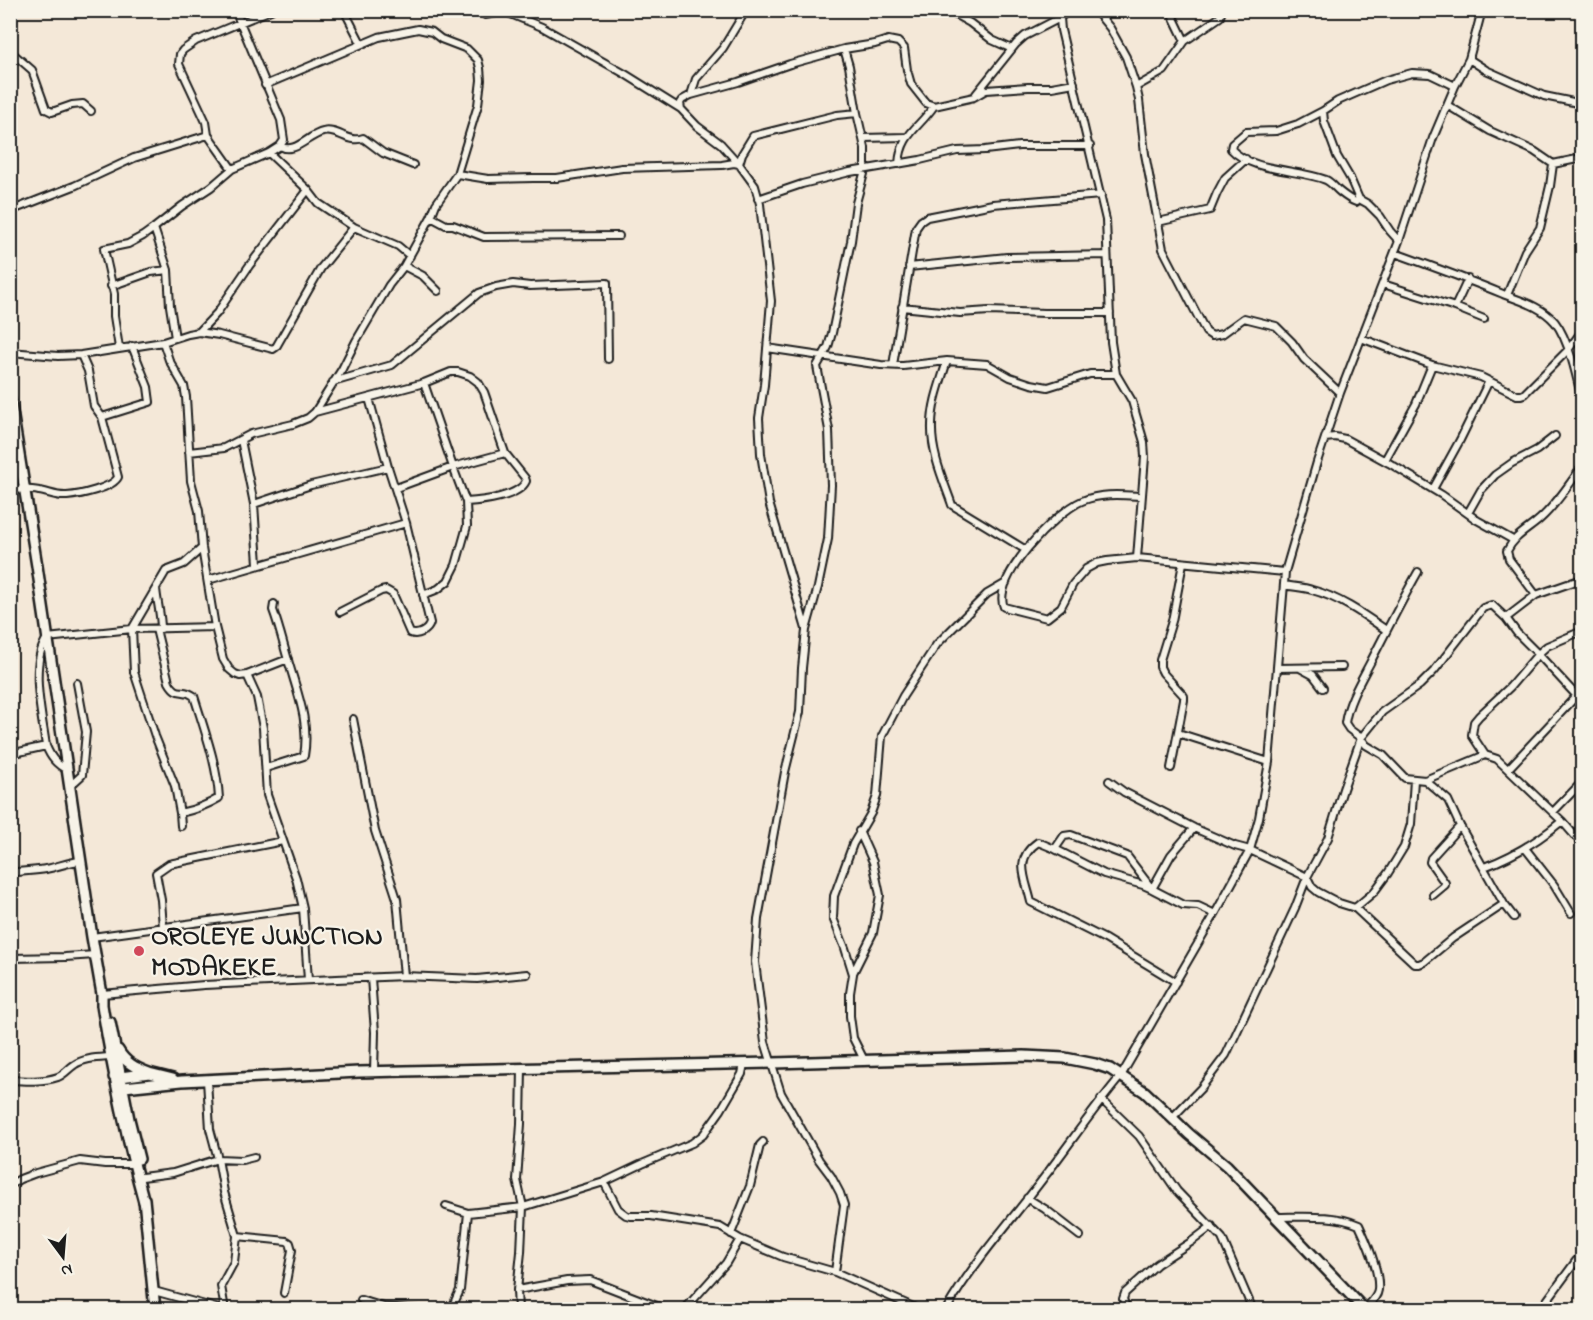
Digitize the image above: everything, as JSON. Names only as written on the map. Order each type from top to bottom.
[{"type":"main road","points":[[10,399],[102,1005],[111,1057],[129,1119],[142,1177],[155,1310]]},
{"type":"main road","points":[[102,994],[116,1045],[125,1130],[144,1202]]},
{"type":"main road","points":[[116,1045],[124,1060],[134,1067],[182,1081]]},
{"type":"main road","points":[[119,1082],[140,1086],[182,1081],[374,1072],[1024,1056],[1065,1058],[1110,1069],[1145,1092],[1227,1166],[1365,1309]]},
{"type":"main road","points":[[119,1082],[149,1073]]},
{"type":"main road","points":[[129,1119],[130,1102],[140,1086]]},
{"type":"street","points":[[119,348],[114,316],[114,294],[104,249],[128,244],[211,187],[232,169],[269,153],[280,146],[284,140],[280,120],[235,10]]},
{"type":"street","points":[[232,169],[208,135],[206,122],[179,64],[180,54],[195,40],[271,10]]},
{"type":"street","points":[[344,10],[362,43]]},
{"type":"street","points":[[691,95],[696,79],[723,48],[746,10]]},
{"type":"street","points":[[950,12],[968,15],[974,10]]},
{"type":"street","points":[[974,97],[1012,49],[1026,36],[1060,18],[1068,10]]},
{"type":"street","points":[[1095,10],[1110,28],[1126,57],[1139,100],[1145,154],[1163,249],[1206,332],[1212,336],[1222,334],[1244,318],[1276,326],[1292,342],[1304,359],[1340,393]]},
{"type":"street","points":[[1170,10],[1185,41]]},
{"type":"street","points":[[1136,87],[1164,70],[1185,41],[1220,17],[1222,10]]},
{"type":"street","points":[[946,1310],[962,1283],[1101,1099],[1121,1076],[1215,915],[1250,850],[1259,818],[1269,762],[1285,572],[1340,393],[1400,241],[1430,147],[1455,86],[1469,59],[1482,10]]},
{"type":"street","points":[[950,12],[970,23],[992,40],[1012,49]]},
{"type":"street","points":[[485,15],[508,14],[542,27],[681,109],[697,126],[721,144],[755,186],[763,219],[771,301],[759,418],[760,454],[770,503],[806,630]]},
{"type":"street","points":[[1060,18],[1106,220],[1111,342],[1116,374],[1132,401],[1144,442],[1137,558]]},
{"type":"street","points":[[265,85],[362,43],[418,29],[432,32],[441,39],[467,49],[478,60],[481,80],[478,105],[457,174],[436,204],[410,256],[389,285],[315,412]]},
{"type":"street","points":[[681,109],[682,100],[691,95],[790,64],[888,40],[898,42],[904,48],[911,84],[926,104],[934,106],[974,97],[986,90],[1052,87],[1074,83]]},
{"type":"street","points":[[835,1272],[844,1205],[831,1176],[819,1160],[781,1093],[765,1042],[755,962],[758,919],[785,771],[800,711],[806,630],[828,539],[831,485],[829,430],[817,366],[832,333],[864,170],[865,148],[844,50]]},
{"type":"street","points":[[10,51],[32,70],[46,109],[52,112],[82,104],[91,111]]},
{"type":"street","points":[[1469,59],[1486,70],[1544,96],[1578,103],[1582,94]]},
{"type":"street","points":[[1359,199],[1356,202],[1351,200],[1338,192],[1329,181],[1264,166],[1246,159],[1231,149],[1232,144],[1246,132],[1276,131],[1298,124],[1338,101],[1386,80],[1412,73],[1430,74],[1455,86]]},
{"type":"street","points":[[1447,105],[1490,131],[1534,151],[1553,164],[1582,158]]},
{"type":"street","points":[[899,164],[900,150],[906,137],[925,119],[934,106]]},
{"type":"street","points":[[1323,111],[1324,121],[1337,156],[1359,199],[1380,216],[1400,241]]},
{"type":"street","points":[[739,164],[753,136],[837,115],[857,113]]},
{"type":"street","points":[[280,146],[291,149],[318,133],[329,130],[351,139],[363,138],[383,153],[413,165]]},
{"type":"street","points":[[10,211],[74,186],[134,158],[208,135]]},
{"type":"street","points":[[863,138],[906,137]]},
{"type":"street","points":[[758,199],[802,184],[957,151],[1019,146],[1090,146]]},
{"type":"street","points":[[269,153],[308,190],[318,203],[354,227],[398,246],[410,256]]},
{"type":"street","points":[[1158,222],[1210,210],[1225,178],[1246,159]]},
{"type":"street","points":[[457,174],[488,179],[557,178],[622,168],[739,164]]},
{"type":"street","points":[[1507,296],[1525,251],[1540,228],[1553,164]]},
{"type":"street","points":[[199,332],[217,313],[249,266],[308,190]]},
{"type":"street","points":[[893,365],[916,228],[921,220],[993,204],[1101,195]]},
{"type":"street","points":[[431,217],[446,225],[453,225],[484,237],[619,236]]},
{"type":"street","points":[[10,352],[58,356],[81,355],[132,345],[163,342],[199,332],[273,349],[321,268],[354,227]]},
{"type":"street","points":[[154,228],[168,270],[175,338]]},
{"type":"street","points":[[1395,253],[1531,304],[1544,313],[1555,322],[1563,337],[1582,400]]},
{"type":"street","points":[[909,267],[1007,257],[1107,255]]},
{"type":"street","points":[[404,266],[423,276],[438,291]]},
{"type":"street","points":[[111,285],[151,272],[168,270]]},
{"type":"street","points":[[1455,307],[1468,279]]},
{"type":"street","points":[[333,383],[392,365],[479,293],[513,284],[530,286],[608,283],[608,359]]},
{"type":"street","points":[[1383,284],[1455,307],[1484,319]]},
{"type":"street","points":[[902,307],[960,313],[989,311],[1110,313]]},
{"type":"street","points":[[1361,339],[1432,365],[1481,377],[1521,395],[1568,350],[1582,331]]},
{"type":"street","points":[[1563,337],[1573,343]]},
{"type":"street","points":[[163,342],[169,360],[184,386],[191,481],[199,512],[202,548],[215,627],[224,659],[229,669],[240,676],[288,659]]},
{"type":"street","points":[[102,417],[150,402],[148,387],[132,345]]},
{"type":"street","points":[[767,348],[881,365],[903,366],[947,361],[987,364],[1010,377],[1048,387],[1090,374],[1116,374]]},
{"type":"street","points":[[10,489],[39,490],[65,496],[101,488],[116,482],[118,477],[102,417],[94,406],[88,371],[81,355]]},
{"type":"street","points":[[947,361],[936,396],[932,425],[936,459],[951,502],[1026,550]]},
{"type":"street","points":[[1385,460],[1416,404],[1432,365]]},
{"type":"street","points":[[189,452],[224,448],[251,434],[293,424],[315,412],[424,383],[451,372],[458,372],[470,376],[484,392],[505,453],[525,478],[525,484],[512,493],[466,502]]},
{"type":"street","points":[[1433,489],[1489,381]]},
{"type":"street","points":[[423,594],[438,589],[448,581],[456,566],[467,526],[466,502],[424,383]]},
{"type":"street","points":[[340,612],[386,590],[393,594],[408,630],[414,634],[427,630],[430,623],[406,523],[369,398]]},
{"type":"street","points":[[1468,513],[1481,490],[1495,475],[1537,450],[1555,436]]},
{"type":"street","points":[[1325,438],[1345,439],[1385,460],[1513,540]]},
{"type":"street","points":[[241,440],[254,504],[258,564]]},
{"type":"street","points":[[396,488],[453,467],[505,453]]},
{"type":"street","points":[[254,504],[311,485],[388,467]]},
{"type":"street","points":[[1536,595],[1509,559],[1507,551],[1513,540],[1541,518],[1582,467]]},
{"type":"street","points":[[1141,496],[1098,495],[1068,508],[1040,533],[1021,555],[1006,583],[1001,601],[1004,607],[1047,618],[1061,607],[1073,584],[1086,569],[1096,563],[1125,558],[1285,572]]},
{"type":"street","points":[[208,580],[406,523]]},
{"type":"street","points":[[181,826],[174,786],[134,672],[132,629],[166,571],[184,564],[202,548]]},
{"type":"street","points":[[1171,768],[1184,696],[1163,673],[1160,660],[1172,621],[1183,563]]},
{"type":"street","points":[[1418,572],[1357,688],[1345,723],[1371,749],[1383,755],[1405,778],[1425,780],[1485,755]]},
{"type":"street","points":[[1506,618],[1536,595],[1582,579]]},
{"type":"street","points":[[853,974],[833,918],[834,896],[853,844],[871,813],[876,796],[882,736],[903,696],[937,644],[987,594],[1006,583]]},
{"type":"street","points":[[1284,585],[1312,590],[1339,600],[1386,630]]},
{"type":"street","points":[[156,588],[157,606],[161,617],[159,629],[169,682],[178,692],[189,692],[194,696],[215,767],[218,787],[219,798],[211,804],[180,813]]},
{"type":"street","points":[[266,768],[304,756],[306,748],[306,732],[298,690],[273,610],[274,604]]},
{"type":"street","points":[[1172,1118],[1201,1088],[1226,1055],[1307,878],[1328,838],[1342,789],[1361,738],[1382,712],[1420,685],[1434,671],[1487,605],[1492,605],[1506,618],[1517,633],[1576,695]]},
{"type":"street","points":[[67,770],[51,758],[46,746],[38,674],[42,645],[47,638],[132,629],[215,627]]},
{"type":"street","points":[[1582,631],[1553,643],[1539,654],[1510,687],[1474,722],[1472,735],[1485,755],[1497,759],[1508,769],[1562,821],[1582,844]]},
{"type":"street","points":[[1277,668],[1342,667]]},
{"type":"street","points":[[1300,668],[1313,675],[1323,688]]},
{"type":"street","points":[[248,675],[257,697],[263,728],[267,795],[296,878],[303,908],[308,980]]},
{"type":"street","points":[[69,787],[82,775],[86,732],[77,683]]},
{"type":"street","points":[[1508,769],[1582,690]]},
{"type":"street","points":[[353,719],[375,831],[397,899],[404,976]]},
{"type":"street","points":[[1178,733],[1269,762]]},
{"type":"street","points":[[10,754],[46,746]]},
{"type":"street","points":[[1355,908],[1374,892],[1404,847],[1411,824],[1414,780]]},
{"type":"street","points":[[1425,780],[1448,800],[1504,904],[1515,917]]},
{"type":"street","points":[[1109,781],[1124,792],[1194,828],[1250,850],[1307,878],[1318,892],[1355,908],[1415,964],[1437,953],[1453,938],[1504,904]]},
{"type":"street","points":[[1553,812],[1582,782]]},
{"type":"street","points":[[1484,867],[1515,854],[1540,839],[1562,821]]},
{"type":"street","points":[[1433,895],[1445,883],[1430,862],[1431,858],[1460,826]]},
{"type":"street","points":[[1152,889],[1171,855],[1194,828]]},
{"type":"street","points":[[860,831],[873,862],[880,895],[873,933],[853,974],[850,993],[853,1038],[864,1060]]},
{"type":"street","points":[[1055,849],[1067,834],[1127,856],[1152,889]]},
{"type":"street","points":[[163,927],[156,873],[169,864],[283,841]]},
{"type":"street","points":[[1176,982],[1105,939],[1031,902],[1022,865],[1029,851],[1038,842],[1104,874],[1143,885],[1183,904],[1198,906],[1215,915]]},
{"type":"street","points":[[1525,848],[1554,885],[1571,913]]},
{"type":"street","points":[[10,873],[43,870],[80,861]]},
{"type":"street","points":[[92,937],[303,908]]},
{"type":"street","points":[[10,958],[95,955]]},
{"type":"street","points":[[102,994],[204,985],[308,980],[404,976],[477,980],[527,974]]},
{"type":"street","points":[[371,978],[375,1032],[374,1072]]},
{"type":"street","points":[[10,1080],[31,1081],[56,1078],[65,1074],[75,1064],[93,1058],[111,1057]]},
{"type":"street","points":[[446,1206],[468,1213],[523,1207],[604,1182],[692,1143],[711,1125],[735,1087],[744,1064]]},
{"type":"street","points":[[518,1310],[517,1290],[523,1207],[517,1180],[522,1068]]},
{"type":"street","points":[[154,1291],[224,1310],[221,1286],[234,1262],[237,1236],[210,1130],[207,1080]]},
{"type":"street","points":[[1101,1099],[1139,1136],[1177,1191],[1222,1238],[1253,1310]]},
{"type":"street","points":[[731,1234],[750,1186],[763,1142]]},
{"type":"street","points":[[142,1177],[173,1173],[218,1159],[243,1160],[254,1157]]},
{"type":"street","points":[[10,1185],[36,1173],[80,1161],[134,1164]]},
{"type":"street","points":[[604,1182],[618,1209],[626,1215],[651,1216],[720,1227],[740,1239],[783,1257],[835,1272],[920,1310]]},
{"type":"street","points":[[1027,1198],[1080,1236]]},
{"type":"street","points":[[451,1310],[460,1290],[468,1213]]},
{"type":"street","points":[[1275,1217],[1346,1219],[1359,1225],[1371,1249],[1378,1289],[1375,1298],[1365,1309]]},
{"type":"street","points":[[1127,1310],[1123,1299],[1125,1293],[1157,1264],[1212,1226]]},
{"type":"street","points":[[237,1236],[290,1243],[292,1250],[285,1293]]},
{"type":"street","points":[[684,1310],[726,1263],[740,1239]]},
{"type":"street","points":[[1542,1308],[1576,1261],[1582,1257]]},
{"type":"street","points":[[517,1290],[567,1281],[590,1280],[672,1310]]},
{"type":"street","points":[[361,1300],[384,1306],[419,1310]]},
{"type":"place","name":"OROLEYE JUNCTION MODAKEKE","points":[[139,951]]}]
